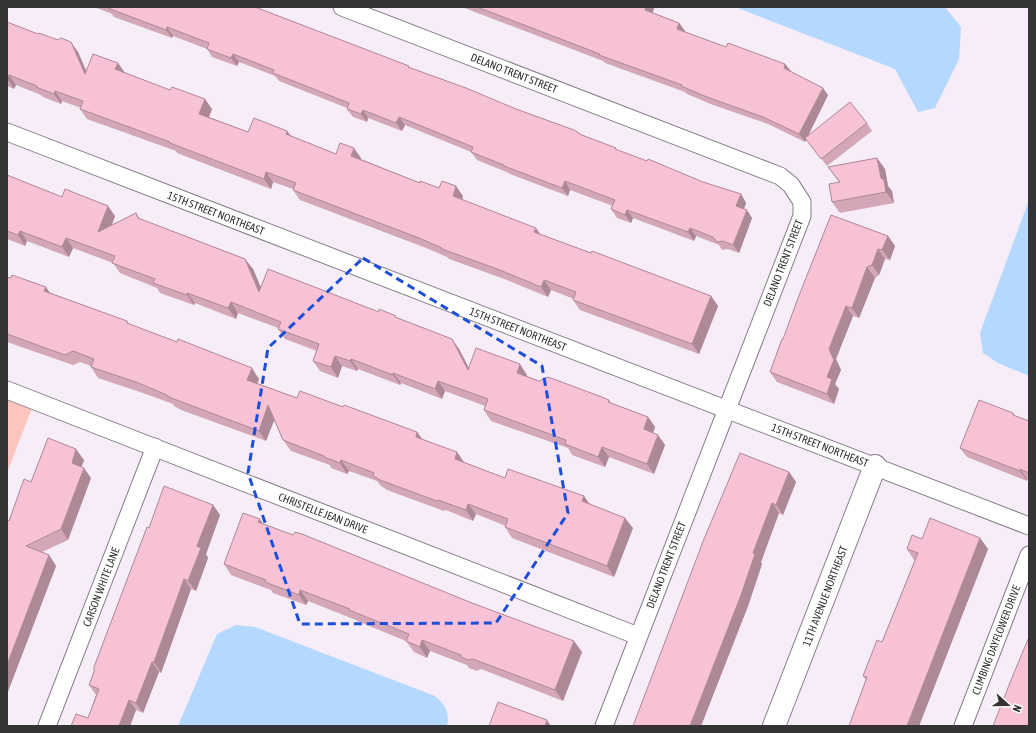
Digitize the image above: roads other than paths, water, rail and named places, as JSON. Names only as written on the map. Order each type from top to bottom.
[{"type":"street","name":"DELANO TRENT STREET","points":[[342,7],[780,176],[791,185],[802,202],[802,216],[604,726]]},
{"type":"street","name":"15TH STREET NORTHEAST","points":[[7,132],[1029,526]]},
{"type":"street","name":"CHRISTELLE JEAN DRIVE","points":[[7,390],[638,636]]},
{"type":"street","name":"CARSON WHITE LANE","points":[[47,726],[155,447]]},
{"type":"street","name":"11TH AVENUE NORTHEAST","points":[[774,726],[876,466]]},
{"type":"street","name":"CLIMBING DAYFLOWER DRIVE","points":[[963,726],[1029,555]]},
{"type":"water","points":[[735,7],[945,7],[961,27],[959,59],[935,108],[918,112],[895,69]]},
{"type":"water","points":[[1029,200],[1029,376],[998,363],[983,353],[980,333]]},
{"type":"water","points":[[236,625],[255,627],[435,696],[446,709],[448,717],[447,726],[178,726],[217,634]]}]
